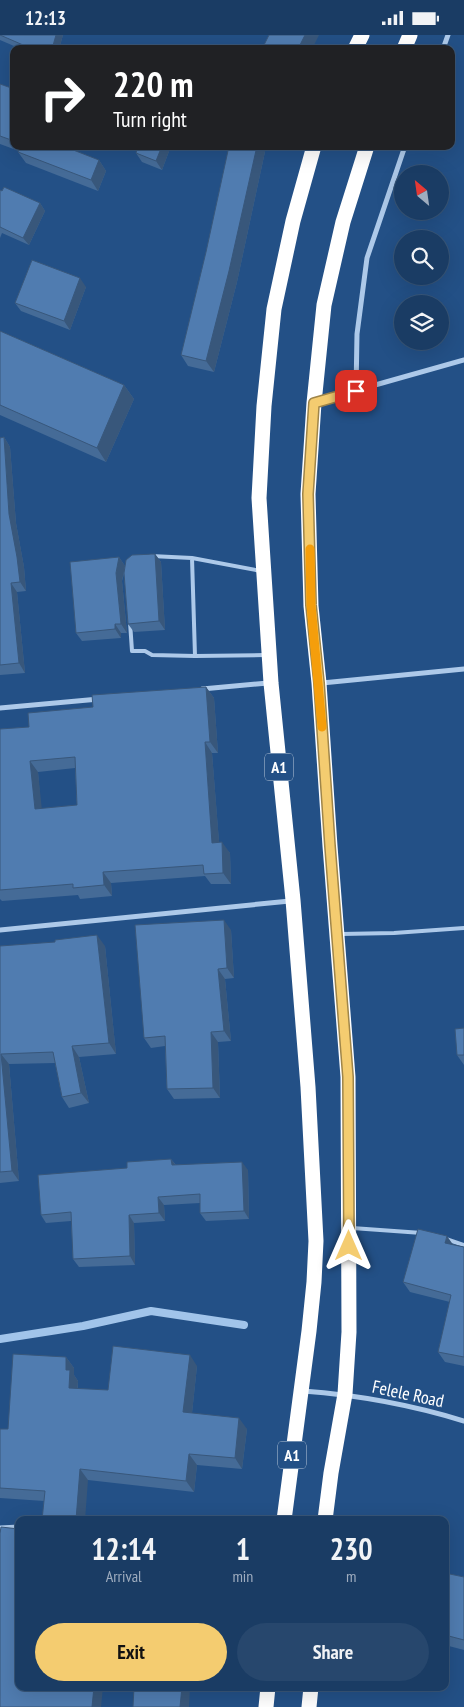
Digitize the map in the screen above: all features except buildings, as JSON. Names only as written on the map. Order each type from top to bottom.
[{"type":"highway","name":"A1","points":[[285,1516],[313,1292],[316,1241],[308,1087],[293,900],[271,683],[259,498],[264,406],[274,309],[293,221],[313,150]]},
{"type":"highway","name":"A1","points":[[326,1516],[345,1395],[349,1332],[348,1077],[319,683],[311,605],[308,494],[314,403],[324,305],[343,222],[366,150]]},
{"type":"highway","points":[[266,1707],[268,1691]]},
{"type":"highway","points":[[309,1707],[311,1691]]},
{"type":"street","points":[[356,391],[357,334],[367,258],[405,150]]},
{"type":"street","points":[[314,403],[464,360]]},
{"type":"street","points":[[319,683],[464,669]]},
{"type":"street","points":[[193,690],[271,683]]},
{"type":"street","points":[[0,708],[106,698]]},
{"type":"street","points":[[0,930],[293,900]]},
{"type":"street","name":"Felele Road","points":[[301,1391],[345,1395],[444,1415],[464,1421]]},
{"type":"street","points":[[0,1529],[15,1527]]},
{"type":"lane","points":[[146,555],[192,558],[264,571]]},
{"type":"lane","points":[[192,558],[195,656]]},
{"type":"lane","points":[[130,621],[132,651],[145,651],[152,655],[269,655]]},
{"type":"lane","points":[[337,934],[394,933],[464,928]]},
{"type":"lane","points":[[349,1228],[428,1233]]},
{"type":"lane","points":[[437,1236],[464,1245]]},
{"type":"waterway","points":[[0,1339],[83,1326],[151,1311],[244,1325]]},
{"type":"slow traffic","points":[[310,549],[311,605],[322,727]]},
{"type":"route","points":[[349,1246],[348,1077],[319,683],[311,605],[308,494],[314,403],[356,391]]}]
